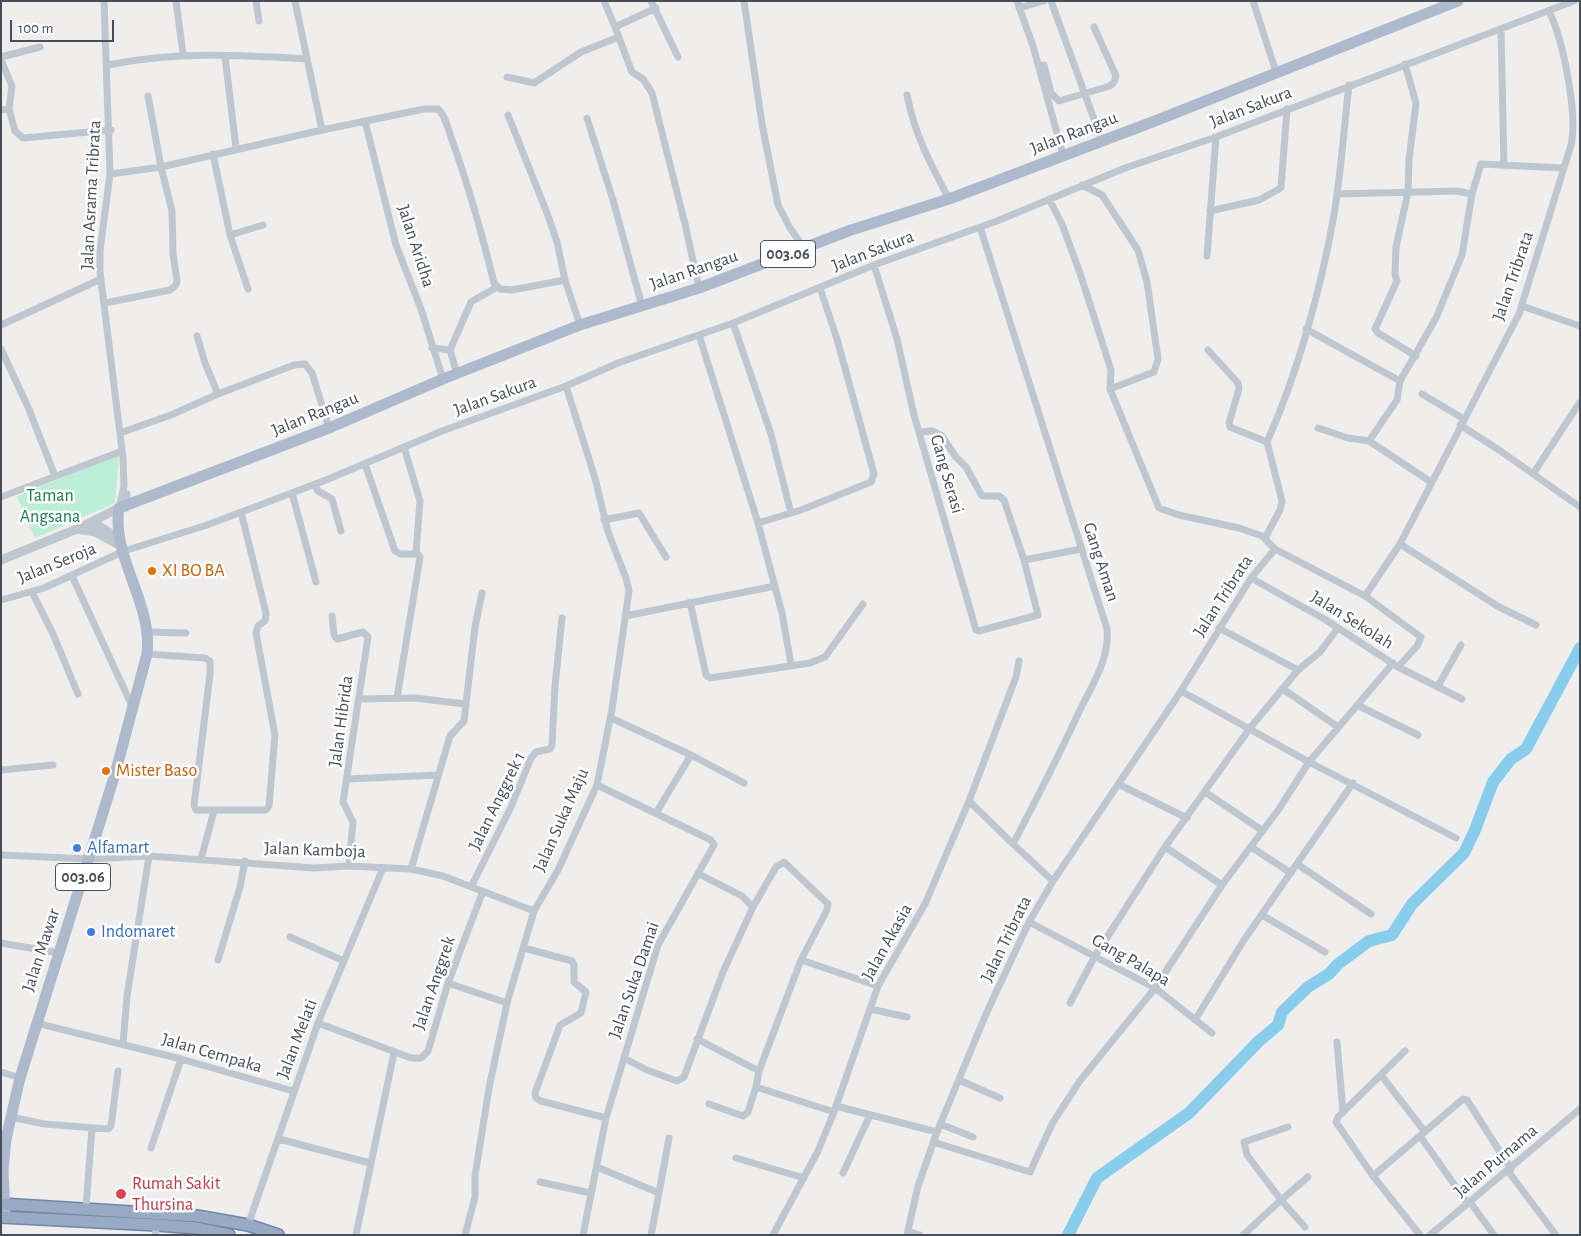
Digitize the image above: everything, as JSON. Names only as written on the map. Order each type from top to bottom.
[{"type":"highway","points":[[2,1204],[86,1207],[197,1216],[248,1225],[278,1235]]},
{"type":"highway","points":[[196,1228],[197,1216]]},
{"type":"highway","points":[[3,1217],[156,1230],[196,1228],[229,1235]]},
{"type":"main road","name":"Jalan Rangau","points":[[128,503],[329,428],[443,379],[580,325],[698,288],[804,248],[949,199],[1458,1]]},
{"type":"main road","name":"Jalan Mawar","points":[[3,1217],[3,1170],[11,1117],[20,1078],[133,709],[147,654],[146,632],[140,601],[118,532],[128,503]]},
{"type":"street","name":"Jalan Asrama Tribrata","points":[[104,1],[108,65],[110,174],[100,251],[101,279],[120,433],[124,486],[128,503]]},
{"type":"street","points":[[176,1],[183,54]]},
{"type":"street","points":[[256,1],[259,21]]},
{"type":"street","points":[[295,1],[322,130]]},
{"type":"street","points":[[604,1],[632,72],[643,79],[652,93],[685,224],[698,288]]},
{"type":"street","points":[[744,1],[762,124],[778,205],[790,228],[804,248]]},
{"type":"street","points":[[1044,1],[1018,5],[1033,46],[1063,156]]},
{"type":"street","points":[[1051,1],[1102,141]]},
{"type":"street","points":[[1254,1],[1276,72]]},
{"type":"street","name":"Jalan Sakura","points":[[122,546],[241,512],[292,493],[404,447],[566,386],[618,363],[733,323],[874,265],[980,227],[1082,185],[1501,30],[1574,1]]},
{"type":"street","points":[[615,27],[654,4],[678,57]]},
{"type":"street","name":"Jalan Tribrata","points":[[908,1233],[918,1186],[940,1124],[1029,922],[1053,881],[1181,691],[1251,578],[1275,549],[1365,596],[1400,544],[1522,306],[1564,168],[1577,135],[1556,25],[1549,11]]},
{"type":"street","points":[[1044,65],[1051,93],[1056,100],[1063,102],[1110,86],[1116,79],[1094,27]]},
{"type":"street","points":[[1501,30],[1504,166]]},
{"type":"street","points":[[507,77],[534,83],[581,52],[619,37]]},
{"type":"street","points":[[40,47],[1,59],[12,86],[5,109],[15,131],[23,138],[110,130]]},
{"type":"street","points":[[108,65],[152,56],[183,54],[307,59]]},
{"type":"street","points":[[225,56],[236,148]]},
{"type":"street","points":[[1405,64],[1416,102],[1409,160],[1408,192],[1396,247],[1395,272],[1398,281],[1375,329],[1378,333],[1416,356]]},
{"type":"street","points":[[1265,538],[1280,510],[1282,501],[1267,442],[1294,370],[1321,273],[1337,194],[1349,85]]},
{"type":"street","points":[[907,95],[911,117],[922,149],[949,199]]},
{"type":"street","points":[[104,303],[170,290],[176,285],[172,211],[160,166],[148,96]]},
{"type":"street","points":[[110,174],[160,166],[236,148],[432,108],[441,112],[460,160],[497,287]]},
{"type":"street","points":[[1210,211],[1260,200],[1281,188],[1287,109]]},
{"type":"street","points":[[508,115],[547,212],[557,242],[565,280],[580,325]]},
{"type":"street","points":[[587,118],[613,200],[642,306]]},
{"type":"street","name":"Jalan Aridha","points":[[365,121],[396,245],[421,309],[443,379]]},
{"type":"street","points":[[1207,256],[1216,136]]},
{"type":"street","points":[[213,154],[230,235],[248,289]]},
{"type":"street","points":[[1369,441],[1397,400],[1400,381],[1436,318],[1462,256],[1472,194],[1481,164],[1564,168]]},
{"type":"street","points":[[1082,185],[1102,194],[1138,250],[1147,282],[1158,359],[1154,372],[1110,389]]},
{"type":"street","points":[[1337,194],[1457,191],[1472,194]]},
{"type":"street","points":[[1049,199],[1062,224],[1081,276],[1111,370],[1110,389],[1159,508],[1179,515],[1239,528],[1265,538],[1275,549]]},
{"type":"street","points":[[230,235],[263,225]]},
{"type":"street","name":"Gang Aman","points":[[980,227],[1107,629],[1107,647],[1101,665],[1058,756],[1013,844]]},
{"type":"street","name":"Gang Serasi","points":[[874,265],[897,339],[919,432],[976,628],[979,631],[1038,615],[1024,560]]},
{"type":"street","points":[[1,324],[101,279]]},
{"type":"street","points":[[497,287],[512,290],[565,280]]},
{"type":"street","points":[[457,374],[450,350],[471,302],[497,287]]},
{"type":"street","points":[[758,523],[791,513],[871,482],[873,478],[837,339],[820,288]]},
{"type":"street","points":[[1522,306],[1580,326]]},
{"type":"street","points":[[733,323],[770,434],[791,513]]},
{"type":"street","points":[[1306,329],[1400,381]]},
{"type":"street","points":[[699,335],[758,523],[775,586],[791,664]]},
{"type":"street","points":[[197,336],[204,363],[218,394]]},
{"type":"street","points":[[432,348],[450,350]]},
{"type":"street","points":[[1,349],[28,407],[55,476]]},
{"type":"street","points":[[1208,350],[1238,383],[1229,423],[1230,427],[1267,442]]},
{"type":"street","points":[[120,433],[171,415],[218,394],[294,365],[305,364],[312,373],[329,428]]},
{"type":"street","name":"Jalan Suka Maju","points":[[465,1235],[475,1197],[475,1176],[488,1088],[507,1003],[534,911],[558,870],[597,785],[611,718],[625,616],[628,584],[604,520],[595,478],[566,386]]},
{"type":"street","points":[[1422,394],[1580,507]]},
{"type":"street","points":[[1533,474],[1580,402]]},
{"type":"street","points":[[1318,428],[1348,438],[1369,441],[1431,482]]},
{"type":"street","points":[[919,432],[932,431],[942,436],[956,456],[966,466],[982,496],[999,496],[1004,500],[1024,560],[1081,549]]},
{"type":"street","points":[[404,447],[420,501],[416,554]]},
{"type":"street","points":[[1,497],[122,451]]},
{"type":"street","points":[[365,464],[395,551],[400,554],[416,554],[420,557],[397,698]]},
{"type":"street","points":[[315,484],[318,491],[332,499],[341,531]]},
{"type":"street","points":[[124,486],[128,503]]},
{"type":"street","points":[[292,493],[316,582]]},
{"type":"street","name":"Jalan Rangau","points":[[1,560],[93,522],[128,503]]},
{"type":"street","points":[[147,654],[205,658],[210,661],[194,805],[198,810],[264,811],[269,806],[275,735],[256,632],[258,626],[265,621],[266,613],[241,512]]},
{"type":"street","points":[[604,520],[639,513],[666,557]]},
{"type":"street","points":[[93,522],[122,546]]},
{"type":"street","points":[[77,528],[95,532],[122,546]]},
{"type":"street","points":[[1400,544],[1499,607],[1536,625]]},
{"type":"street","name":"Jalan Seroja","points":[[1,600],[32,592],[72,576],[122,546]]},
{"type":"street","points":[[72,576],[133,709]]},
{"type":"street","name":"Jalan Sekolah","points":[[1251,578],[1338,628],[1396,665],[1462,699]]},
{"type":"street","points":[[625,616],[775,586]]},
{"type":"street","points":[[32,592],[53,634],[78,694]]},
{"type":"street","points":[[411,869],[452,733],[464,721],[482,593]]},
{"type":"street","points":[[933,1142],[1030,1172],[1052,1124],[1079,1082],[1155,988],[1222,885],[1263,831],[1309,762],[1357,705],[1417,646],[1421,637],[1365,596]]},
{"type":"street","points":[[690,602],[708,678],[810,662],[825,657],[863,604]]},
{"type":"street","name":"Jalan Hibrida","points":[[332,616],[334,635],[337,639],[363,632],[367,635],[360,699],[343,802],[353,822],[348,866]]},
{"type":"street","name":"Jalan Anggrek 1","points":[[472,885],[511,807],[531,758],[536,752],[550,749],[552,745],[555,686],[562,618]]},
{"type":"street","points":[[1219,628],[1298,670]]},
{"type":"street","points":[[1070,1003],[1095,956],[1165,846],[1250,728],[1298,670],[1320,652],[1338,628]]},
{"type":"street","points":[[146,632],[186,633]]},
{"type":"street","points":[[1438,686],[1461,645]]},
{"type":"street","name":"Jalan Akasia","points":[[773,1235],[804,1178],[835,1109],[878,986],[925,904],[969,801],[1016,677],[1019,661]]},
{"type":"street","points":[[1284,689],[1338,727]]},
{"type":"street","points":[[1181,691],[1309,762],[1456,838]]},
{"type":"street","points":[[360,699],[397,698],[465,704]]},
{"type":"street","points":[[1357,705],[1418,735]]},
{"type":"street","points":[[611,718],[691,755],[744,784]]},
{"type":"street","points":[[656,813],[691,755]]},
{"type":"street","points":[[1,770],[54,765]]},
{"type":"street","points":[[348,779],[438,775]]},
{"type":"street","points":[[1195,1020],[1262,915],[1352,783]]},
{"type":"street","points":[[1118,784],[1187,818]]},
{"type":"street","name":"Jalan Suka Damai","points":[[582,1235],[606,1118],[658,945],[664,930],[712,850],[712,841],[597,785]]},
{"type":"street","points":[[1205,792],[1263,831]]},
{"type":"street","points":[[969,801],[1053,881]]},
{"type":"street","points":[[201,859],[214,811]]},
{"type":"street","points":[[1165,846],[1222,885]]},
{"type":"street","points":[[1251,847],[1291,873]]},
{"type":"street","name":"Jalan Kamboja","points":[[1,855],[88,859],[148,856],[245,861],[314,868],[348,866],[411,869],[472,885],[534,911]]},
{"type":"street","points":[[123,1044],[127,996],[148,856]]},
{"type":"street","points":[[218,960],[240,886],[245,861]]},
{"type":"street","points":[[624,1058],[647,1070],[679,1081],[684,1078],[722,972],[752,907],[776,867],[784,862],[825,899],[828,910],[801,960],[759,1071],[756,1088],[748,1112],[743,1116],[709,1104]]},
{"type":"street","points":[[1297,864],[1371,914]]},
{"type":"street","name":"Jalan Melati","points":[[248,1225],[318,1024],[383,868]]},
{"type":"street","points":[[699,874],[742,896],[752,907]]},
{"type":"street","name":"Jalan Anggrek","points":[[318,1024],[411,1058],[421,1058],[426,1054],[448,983],[483,891]]},
{"type":"street","points":[[1262,915],[1325,952]]},
{"type":"street","name":"Gang Palapa","points":[[1029,922],[1155,988],[1212,1033]]},
{"type":"street","points":[[290,937],[344,961]]},
{"type":"street","points":[[1,943],[59,953]]},
{"type":"street","points":[[524,948],[572,961],[574,965],[573,980],[586,992],[581,1013],[560,1025],[535,1096],[541,1101],[606,1118]]},
{"type":"street","points":[[801,960],[878,986]]},
{"type":"street","points":[[448,983],[507,1003]]},
{"type":"street","points":[[870,1009],[907,1017]]},
{"type":"street","name":"Jalan Cempaka","points":[[36,1023],[181,1059],[293,1092]]},
{"type":"street","points":[[697,1040],[759,1071]]},
{"type":"street","points":[[1336,1042],[1343,1112]]},
{"type":"street","points":[[1405,1051],[1337,1118],[1337,1124],[1373,1176],[1420,1235]]},
{"type":"street","points":[[356,1235],[394,1053]]},
{"type":"street","points":[[151,1148],[181,1059]]},
{"type":"street","points":[[11,1117],[44,1124],[110,1128],[118,1071]]},
{"type":"street","points":[[1,1072],[20,1078]]},
{"type":"street","points":[[1381,1075],[1469,1203],[1494,1235]]},
{"type":"street","points":[[959,1080],[1000,1098]]},
{"type":"street","points":[[756,1088],[835,1109],[870,1115],[937,1132]]},
{"type":"street","points":[[1373,1176],[1462,1099],[1466,1099],[1510,1170],[1556,1235]]},
{"type":"street","name":"Jalan Purnama","points":[[1430,1235],[1510,1170],[1580,1109]]},
{"type":"street","points":[[843,1172],[870,1115]]},
{"type":"street","points":[[940,1124],[973,1137]]},
{"type":"street","points":[[1288,1126],[1246,1140],[1243,1145],[1256,1169],[1305,1227]]},
{"type":"street","points":[[86,1207],[92,1128]]},
{"type":"street","points":[[651,1235],[669,1138]]},
{"type":"street","points":[[279,1139],[370,1163]]},
{"type":"street","points":[[736,1158],[804,1178]]},
{"type":"street","points":[[597,1167],[659,1193]]},
{"type":"street","points":[[1243,1235],[1308,1177]]},
{"type":"street","points":[[540,1182],[591,1193]]},
{"type":"street","points":[[908,1233],[920,1235]]},
{"type":"green space","name":"Taman Angsana","points":[[119,455],[115,503],[35,538],[17,496]]},
{"type":"waterway","points":[[1068,1235],[1097,1178],[1189,1113],[1259,1041],[1278,1025],[1282,1012],[1308,987],[1329,974],[1338,964],[1369,941],[1392,935],[1412,904],[1464,853],[1493,782],[1511,759],[1526,749],[1580,648]]},
{"type":"place","name":"XI BO BA","points":[[152,571]]},
{"type":"place","name":"Mister Baso","points":[[106,771]]},
{"type":"place","name":"Alfamart","points":[[77,848]]},
{"type":"place","name":"Indomaret","points":[[91,932]]},
{"type":"place","name":"Rumah Sakit Thursina","points":[[121,1194]]}]
